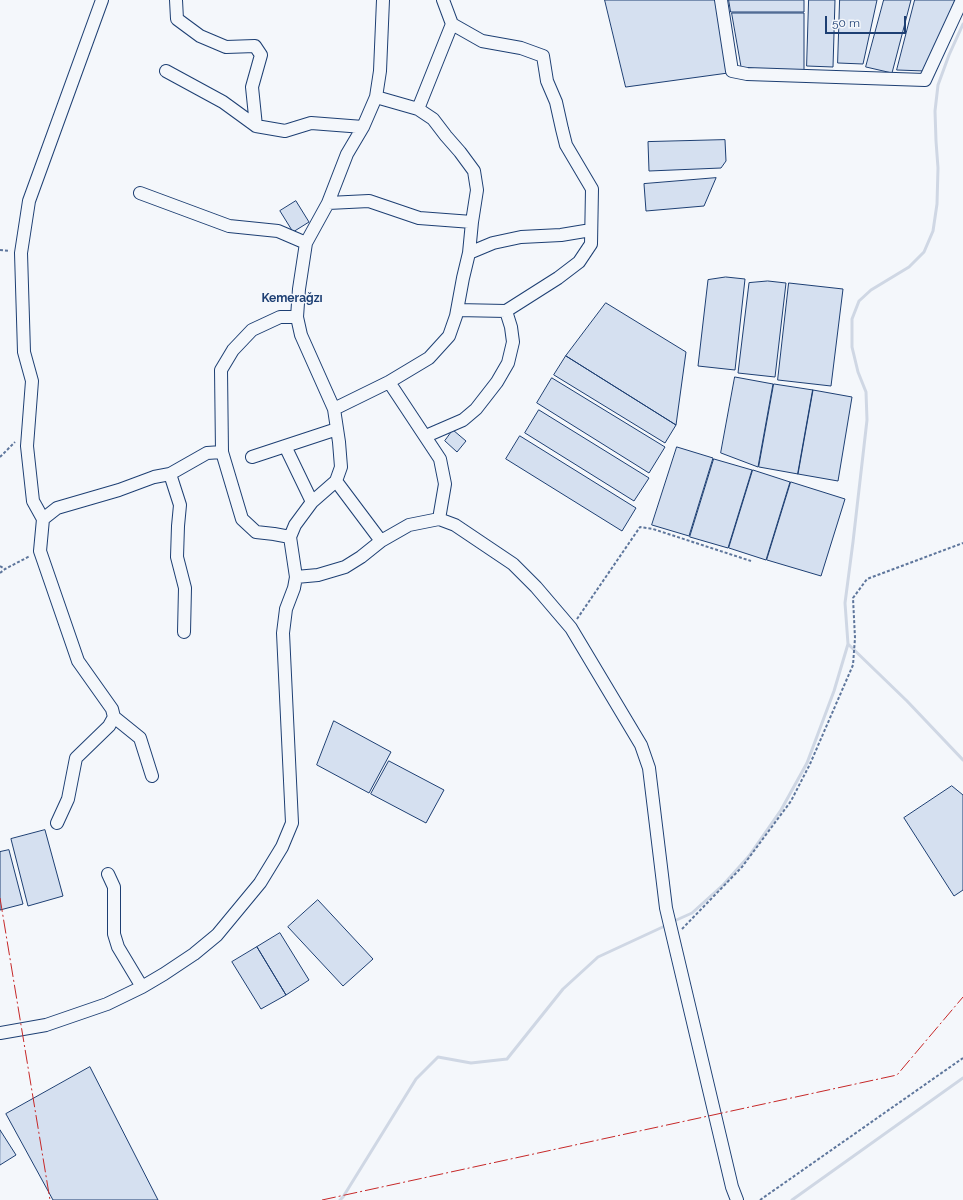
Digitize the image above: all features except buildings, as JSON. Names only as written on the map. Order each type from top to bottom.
[{"type":"street","points":[[102,0],[29,201],[21,253],[24,352],[32,381],[27,446],[33,501],[43,519],[40,551],[78,661],[112,709],[114,717],[140,738],[152,776]]},
{"type":"street","points":[[176,0],[177,18],[200,36],[226,47],[255,46],[261,55],[252,87],[256,126]]},
{"type":"street","points":[[0,1033],[46,1025],[107,1004],[142,987],[194,954],[216,935],[260,883],[282,847],[292,823],[283,633],[286,609],[294,588],[296,577],[290,537],[295,525],[312,502],[336,481],[342,467],[334,409],[301,335],[297,317],[299,289],[306,243],[328,203],[347,154],[363,127],[376,97],[380,71],[383,0]]},
{"type":"street","points":[[443,0],[452,24],[482,41],[521,48],[543,56],[548,81],[556,102],[566,145],[592,189],[591,244],[579,262],[558,278],[506,311],[457,310]]},
{"type":"street","points":[[721,0],[732,71],[747,74],[925,80],[962,0]]},
{"type":"street","points":[[418,109],[452,24]]},
{"type":"street","points":[[166,71],[223,102],[256,126],[285,131],[311,123],[363,127]]},
{"type":"street","points":[[334,409],[389,382],[429,358],[444,342],[449,336],[457,310],[469,254],[477,190],[474,172],[433,119],[418,109],[376,97]]},
{"type":"street","points":[[140,193],[229,226],[278,231],[306,243]]},
{"type":"street","points":[[328,203],[369,201],[419,218],[472,222]]},
{"type":"street","points":[[469,254],[493,243],[521,237],[561,235],[591,230]]},
{"type":"street","points":[[426,436],[463,420],[476,409],[497,382],[508,363],[513,342],[511,327],[506,311]]},
{"type":"street","points":[[290,537],[256,532],[242,519],[222,452],[221,370],[233,350],[252,330],[280,317],[297,317]]},
{"type":"street","points":[[389,382],[440,459],[446,484],[439,519]]},
{"type":"street","points":[[252,457],[337,429]]},
{"type":"street","points":[[285,446],[312,502]]},
{"type":"street","points":[[43,519],[57,508],[120,490],[154,477],[170,474],[207,453],[222,452]]},
{"type":"street","points":[[170,474],[180,505],[177,557],[185,588],[184,632]]},
{"type":"street","points":[[336,481],[381,541]]},
{"type":"street","points":[[296,577],[318,575],[345,567],[361,557],[381,541],[409,525],[439,519],[455,525],[513,564],[536,587],[571,628],[641,745],[649,768],[666,908],[730,1179],[737,1200]]},
{"type":"street","points":[[57,823],[68,799],[76,758],[109,726],[114,717]]},
{"type":"street","points":[[108,874],[114,887],[114,934],[118,947],[142,987]]},
{"type":"path","points":[[0,456],[28,430]]},
{"type":"path","points":[[571,628],[640,527],[653,529],[751,560]]},
{"type":"path","points":[[673,937],[742,868],[791,801],[810,764],[853,665],[855,638],[854,598],[866,579],[963,543]]},
{"type":"path","points":[[0,573],[4,569],[40,551]]},
{"type":"path","points":[[0,566],[4,569]]},
{"type":"path","points":[[760,1200],[963,1058]]},
{"type":"waterway","points":[[672,922],[692,913],[723,885],[749,856],[781,810],[807,763],[834,691],[848,644],[845,603],[867,420],[866,392],[858,372],[852,347],[852,319],[859,301],[871,290],[909,267],[924,252],[933,231],[937,204],[938,168],[935,111],[938,85],[963,24]]},
{"type":"waterway","points":[[848,644],[907,701],[963,760]]},
{"type":"waterway","points":[[340,1200],[416,1079],[438,1057],[471,1063],[507,1059],[563,989],[598,957],[667,925]]},
{"type":"waterway","points":[[792,1200],[963,1078]]},
{"type":"power","points":[[0,898],[50,1200]]},
{"type":"power","points":[[322,1200],[897,1075],[963,997]]},
{"type":"district","name":"Kemerağzı","points":[[292,298]]}]
